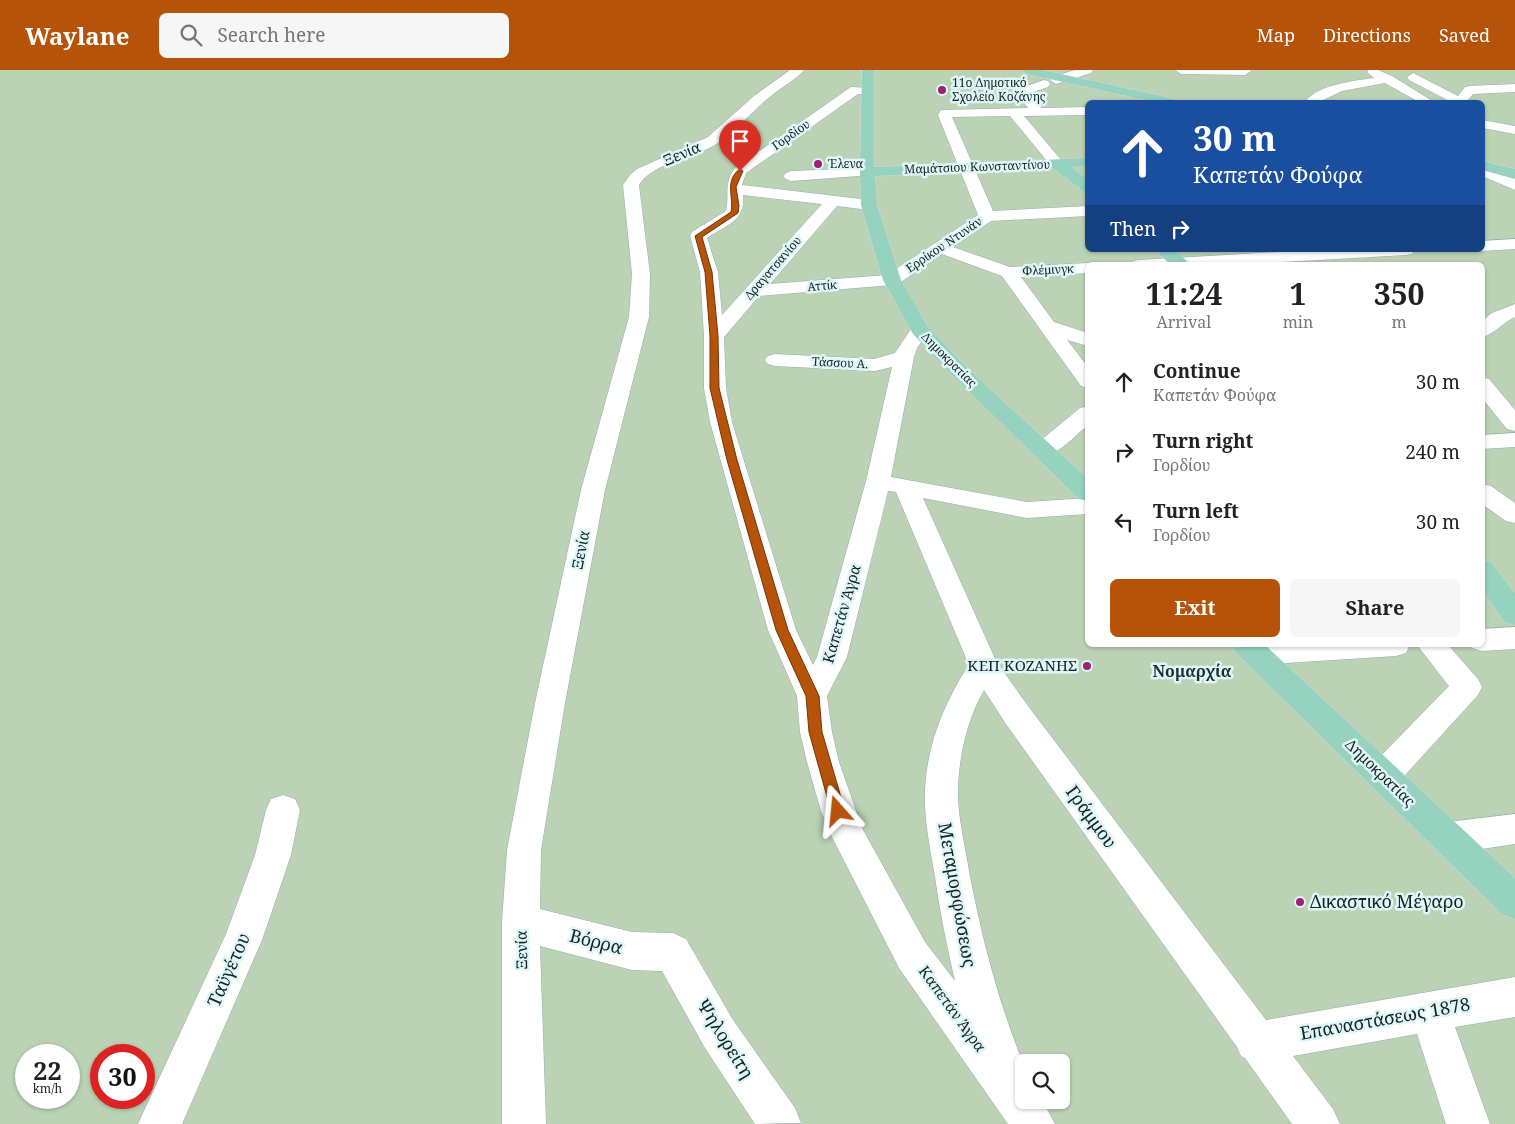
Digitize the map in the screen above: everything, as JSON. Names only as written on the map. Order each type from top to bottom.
[{"type":"main road","name":"Δημοκρατίας","points":[[868,70],[867,172],[869,205],[892,280],[920,330],[959,371],[1085,490]]},
{"type":"main road","points":[[1013,70],[1054,81],[1145,100]]},
{"type":"main road","points":[[1027,70],[1054,81],[1159,100]]},
{"type":"main road","name":"Μαμάτσιου Κωνσταντίνου","points":[[867,172],[1085,162]]},
{"type":"main road","points":[[1485,162],[1515,170]]},
{"type":"main road","points":[[1057,164],[1085,186]]},
{"type":"main road","points":[[1485,166],[1515,174]]},
{"type":"main road","points":[[1166,252],[1179,262]]},
{"type":"main road","points":[[1485,573],[1515,615]]},
{"type":"main road","name":"Δημοκρατίας","points":[[1251,650],[1515,902]]},
{"type":"street","name":"Ξενία","points":[[524,1124],[521,922],[524,850],[566,622],[593,490],[638,317],[641,274],[632,180],[645,170],[704,146],[754,103],[798,70]]},
{"type":"street","points":[[1038,111],[1022,92],[1087,70]]},
{"type":"street","points":[[1177,73],[1244,70]]},
{"type":"street","points":[[1370,70],[1425,100]]},
{"type":"street","points":[[1401,70],[1455,100]]},
{"type":"street","points":[[1314,100],[1328,91],[1388,79]]},
{"type":"street","points":[[1461,100],[1469,90],[1515,88]]},
{"type":"street","name":"Γορδίου","points":[[714,336],[709,272],[698,236],[734,213],[736,206],[733,189],[736,178],[740,171],[748,164],[856,90],[867,91]]},
{"type":"street","points":[[1328,91],[1353,100]]},
{"type":"street","points":[[1066,111],[1082,127]]},
{"type":"street","points":[[987,216],[945,115],[946,113],[1085,111]]},
{"type":"street","points":[[1014,112],[1057,164]]},
{"type":"street","points":[[1485,125],[1515,130]]},
{"type":"street","points":[[1485,171],[1515,185]]},
{"type":"street","points":[[791,176],[867,172]]},
{"type":"street","points":[[733,189],[869,205]]},
{"type":"street","name":"Δραγατσανίου","points":[[714,336],[832,201]]},
{"type":"street","name":"Ερρίκου Ντυνάν","points":[[892,280],[987,216],[1085,212]]},
{"type":"street","points":[[1485,246],[1515,244]]},
{"type":"street","points":[[940,248],[1008,272],[1085,378]]},
{"type":"street","points":[[1244,262],[1276,261],[1368,252],[1381,262]]},
{"type":"street","name":"Φλέμινγκ","points":[[1008,272],[1085,268]]},
{"type":"street","name":"Αττίκ","points":[[753,291],[892,280]]},
{"type":"street","points":[[1485,308],[1510,312]]},
{"type":"street","points":[[1485,329],[1510,312]]},
{"type":"street","points":[[1047,326],[1085,339]]},
{"type":"street","name":"Καπετάν Άγρα","points":[[920,330],[907,348],[904,357],[878,481],[832,657],[812,696],[816,732],[825,770],[838,811],[865,868],[912,955],[1023,1113]]},
{"type":"street","points":[[714,336],[715,388],[729,450],[782,630],[812,696]]},
{"type":"street","name":"Τάσσου Α.","points":[[775,360],[875,365],[904,357]]},
{"type":"street","points":[[1485,387],[1515,424]]},
{"type":"street","points":[[1043,450],[1085,416]]},
{"type":"street","points":[[1485,442],[1515,440]]},
{"type":"street","points":[[878,481],[1019,509],[1085,506]]},
{"type":"street","name":"Γράμμου","points":[[904,486],[984,666],[1016,716],[1255,1042],[1318,1124]]},
{"type":"street","points":[[1485,494],[1515,514]]},
{"type":"street","points":[[1485,640],[1515,638]]},
{"type":"street","points":[[1251,650],[1338,647]]},
{"type":"street","points":[[1383,776],[1467,687],[1433,647]]},
{"type":"street","name":"Μεταμορφώσεως","points":[[984,666],[961,705],[946,758],[942,778],[941,800],[963,938],[973,980],[985,1020],[1023,1113]]},
{"type":"street","name":"Ταϋγέτου","points":[[160,1124],[244,940],[273,855],[283,810]]},
{"type":"street","points":[[1448,838],[1515,829]]},
{"type":"street","name":"Βόρρα","points":[[521,922],[632,951],[672,952]]},
{"type":"street","name":"Ψηλορείτη","points":[[672,952],[719,1034],[780,1123]]},
{"type":"street","name":"Επαναστάσεως 1878","points":[[1255,1042],[1515,997]]},
{"type":"street","points":[[1430,1011],[1468,1124]]},
{"type":"green space","points":[[0,70],[1515,70],[1515,1124],[0,1124]]},
{"type":"place","name":"11ο Δημοτικό Σχολείο Κοζάνης","points":[[942,90]]},
{"type":"place","name":"Έλενα","points":[[818,164]]},
{"type":"place","name":"ΚΕΠ ΚΟΖΑΝΗΣ","points":[[1087,666]]},
{"type":"place","name":"Δικαστικό Μέγαρο","points":[[1300,902]]},
{"type":"district","name":"Νομαρχία","points":[[1192,671]]},
{"type":"route","points":[[740,171],[733,187],[736,206],[734,213],[723,222],[698,236],[700,249],[709,272],[714,336],[715,388],[732,460],[782,630],[812,696],[816,732],[838,811]]}]
